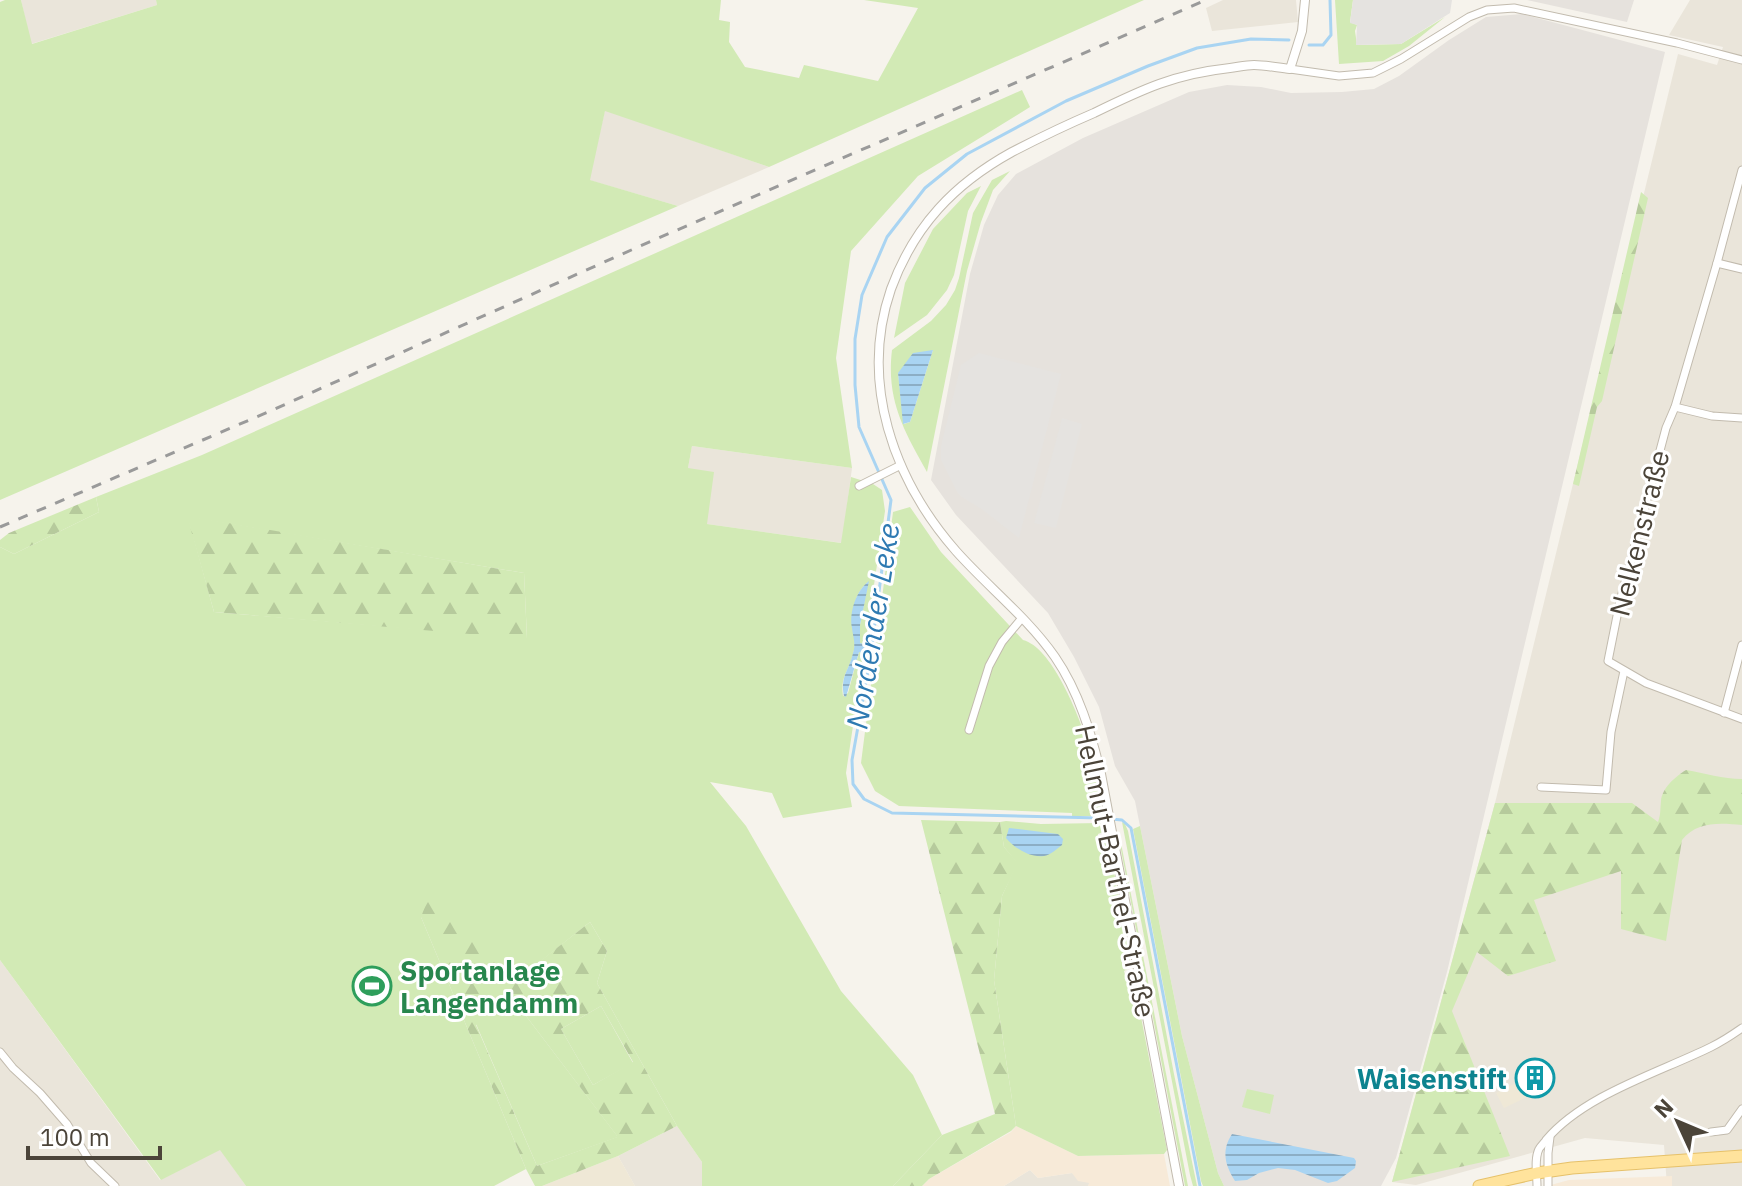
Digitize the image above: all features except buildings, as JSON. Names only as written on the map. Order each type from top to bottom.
[{"type":"main road","points":[[1479,1186],[1572,1168],[1742,1156]]},
{"type":"street","points":[[1305,0],[1302,31],[1290,69],[1339,76],[1373,73],[1469,17],[1487,10],[1514,8],[1742,60]]},
{"type":"street","name":"Hellmut-Barthel-Straße","points":[[1179,1186],[1095,747],[1078,699],[1053,655],[1022,618],[957,552],[909,482],[890,439],[882,410],[878,362],[881,324],[898,271],[925,223],[985,167],[1028,143],[1153,85],[1200,71],[1255,65],[1290,69]]},
{"type":"street","name":"Nelkenstraße","points":[[1624,671],[1608,661],[1618,610],[1666,428],[1675,407],[1742,170]]},
{"type":"street","points":[[1717,263],[1742,269]]},
{"type":"street","points":[[1675,407],[1712,416],[1742,418]]},
{"type":"street","points":[[859,486],[901,465]]},
{"type":"street","points":[[969,730],[989,666],[1002,642],[1022,618]]},
{"type":"street","points":[[1724,713],[1742,645]]},
{"type":"street","points":[[1541,787],[1606,790],[1611,732],[1624,671],[1646,683],[1742,719]]},
{"type":"street","points":[[1548,1186],[1542,1172],[1539,1149],[1559,1125],[1585,1106],[1713,1046],[1742,1028]]},
{"type":"street","points":[[0,1052],[67,1124],[91,1163],[115,1186]]},
{"type":"street","points":[[1711,1132],[1727,1130],[1742,1109]]},
{"type":"street","points":[[1537,1186],[1542,1172]]},
{"type":"shaded area","points":[[21,0],[156,0],[157,5],[31,44]]},
{"type":"shaded area","points":[[1223,0],[1296,0],[1298,22],[1212,31],[1206,8]]},
{"type":"shaded area","points":[[1353,0],[1452,0],[1450,13],[1401,44],[1356,45],[1357,25],[1350,23]]},
{"type":"shaded area","points":[[1527,0],[1634,0],[1627,22]]},
{"type":"shaded area","points":[[1690,0],[1742,0],[1742,1186],[1667,1186],[1664,1145],[1585,1138],[1416,1185],[1392,1182],[1495,803],[1678,54],[1717,65],[1723,47],[1669,35]]},
{"type":"shaded area","points":[[1522,14],[1665,52],[1447,972],[1396,1158],[1381,1186],[1224,1186],[1182,1036],[1135,801],[1115,766],[1099,707],[1048,613],[956,515],[931,480],[970,274],[984,225],[998,195],[1016,174],[1083,138],[1189,92],[1227,85],[1291,93],[1374,89],[1399,76],[1486,17]]},
{"type":"shaded area","points":[[605,110],[769,167],[678,206],[589,180]]},
{"type":"shaded area","points":[[979,353],[1061,374],[1019,538],[957,492],[941,460],[941,446],[961,365]]},
{"type":"shaded area","points":[[1062,418],[1082,424],[1056,528],[1034,523]]},
{"type":"shaded area","points":[[692,446],[852,468],[842,543],[707,524],[688,468]]},
{"type":"shaded area","points":[[0,960],[160,1180],[220,1149],[246,1186],[0,1186]]},
{"type":"shaded area","points":[[1540,1071],[1548,1087],[1504,1108],[1496,1093]]},
{"type":"shaded area","points":[[677,1126],[702,1162],[702,1186],[635,1186],[618,1156]]},
{"type":"shaded area","points":[[1016,1126],[1078,1156],[1164,1154],[1170,1186],[1088,1186],[1089,1183],[1078,1181],[1072,1173],[1038,1178],[1030,1170],[1004,1186],[922,1186]]},
{"type":"shaded area","points":[[618,1156],[635,1186],[542,1186]]},
{"type":"shaded area","points":[[1030,1170],[1038,1178],[1072,1173],[1090,1183],[1088,1186],[1004,1186]]},
{"type":"shaded area","points":[[1672,1176],[1672,1186],[1547,1186],[1569,1180]]},
{"type":"green space","points":[[21,0],[32,44],[157,5],[156,0],[721,0],[719,20],[730,22],[729,42],[745,67],[799,78],[804,65],[878,81],[918,8],[864,0],[1144,0],[769,167],[605,111],[590,180],[678,206],[0,500],[0,2]]},
{"type":"green space","points":[[1335,0],[1353,0],[1350,22],[1357,25],[1357,45],[1401,44],[1445,17],[1409,46],[1383,61],[1339,64]]},
{"type":"green space","points":[[1022,90],[1030,107],[918,176],[851,251],[836,358],[852,468],[692,446],[688,468],[714,472],[707,524],[841,543],[851,477],[882,490],[885,511],[846,773],[852,807],[783,818],[772,793],[710,782],[746,826],[841,991],[913,1075],[942,1135],[893,1186],[702,1186],[702,1162],[677,1126],[597,983],[607,951],[590,922],[517,980],[421,917],[526,1169],[494,1186],[246,1186],[220,1150],[161,1180],[0,960],[0,547],[14,554],[99,512],[96,497],[202,455]],"holes":[[[188,517],[524,573],[527,638],[214,612]],[[868,582],[860,625],[859,652],[848,693],[843,696],[844,678],[854,648],[855,603]]]},
{"type":"green space","points":[[1010,171],[993,190],[967,271],[927,472],[904,429],[894,400],[892,350],[931,321],[955,290],[973,213],[992,180]],"holes":[[[933,350],[910,422],[904,424],[898,373]]]},
{"type":"green space","points":[[981,186],[968,211],[954,275],[947,290],[927,315],[894,338],[905,283],[933,229],[967,193]]},
{"type":"green space","points":[[1641,192],[1648,198],[1602,401],[1597,407],[1579,486],[1573,484]]},
{"type":"green space","points":[[96,497],[99,512],[14,554],[0,547],[0,540],[9,533]]},
{"type":"green space","points":[[910,507],[941,552],[1023,640],[1043,654],[1053,667],[1086,738],[1098,793],[1093,800],[1094,805],[1101,806],[1098,807],[1100,816],[899,806],[875,791],[861,763],[893,512]]},
{"type":"green space","points":[[187,516],[524,573],[527,639],[214,612]]},
{"type":"green space","points":[[1686,770],[1742,779],[1742,825],[1702,826],[1682,840],[1666,941],[1621,929],[1621,871],[1534,900],[1556,961],[1508,976],[1477,952],[1452,1011],[1510,1156],[1392,1182],[1495,803],[1632,803],[1658,822],[1666,787]]},
{"type":"green space","points":[[921,820],[1000,822],[1004,847],[1018,863],[1002,896],[994,980],[1016,1126],[922,1186],[893,1186],[942,1135],[995,1114]]},
{"type":"green space","points":[[1000,822],[1100,823],[1102,830],[1106,831],[1098,837],[1108,838],[1131,967],[1124,971],[1125,975],[1133,976],[1167,1150],[1164,1154],[1078,1156],[1016,1126],[994,980],[1002,896],[1017,863],[1004,847]]},
{"type":"green space","points":[[1122,822],[1128,831],[1197,1186],[1193,1186],[1190,1175]]},
{"type":"green space","points":[[1140,826],[1182,1036],[1224,1186],[1203,1186],[1201,1181],[1133,829]]},
{"type":"green space","points":[[1119,833],[1188,1186],[1185,1186]]},
{"type":"green space","points":[[431,891],[516,980],[590,922],[607,951],[597,983],[677,1126],[618,1156],[535,1186],[421,917]],"holes":[[[517,1004],[617,1136],[617,1137],[537,1166],[476,1025]],[[601,1006],[633,1062],[593,1085],[561,1029]]]},
{"type":"green space","points":[[517,1004],[618,1137],[537,1166],[476,1024]]},
{"type":"green space","points":[[601,1006],[633,1063],[593,1085],[561,1029]]},
{"type":"green space","points":[[1247,1089],[1274,1095],[1270,1114],[1242,1107]]},
{"type":"water","points":[[933,350],[910,422],[903,424],[898,373],[913,353]]},
{"type":"water","points":[[869,581],[860,625],[860,643],[873,640],[870,660],[859,652],[846,697],[843,683],[854,647],[853,609],[860,590]]},
{"type":"water","points":[[1009,828],[1058,834],[1063,839],[1062,845],[1044,856],[1028,854],[1006,838]]},
{"type":"water","points":[[1232,1134],[1354,1158],[1355,1168],[1337,1181],[1328,1183],[1295,1170],[1278,1168],[1247,1180],[1235,1181],[1226,1158],[1226,1146]]},
{"type":"waterway","name":"Nordender Leke","points":[[1309,45],[1323,45],[1331,35],[1330,0]]},
{"type":"waterway","name":"Nordender Leke","points":[[1200,1186],[1131,828],[1122,820],[1100,818],[892,813],[864,799],[853,784],[852,760],[870,660],[891,500],[859,427],[855,339],[862,295],[887,237],[925,188],[967,154],[1066,101],[1197,48],[1251,39],[1289,40]]},
{"type":"railway","points":[[0,527],[1206,0]]},
{"type":"place","name":"Sportanlage Langendamm","points":[[372,986]]},
{"type":"place","name":"Waisenstift","points":[[1535,1078]]}]
